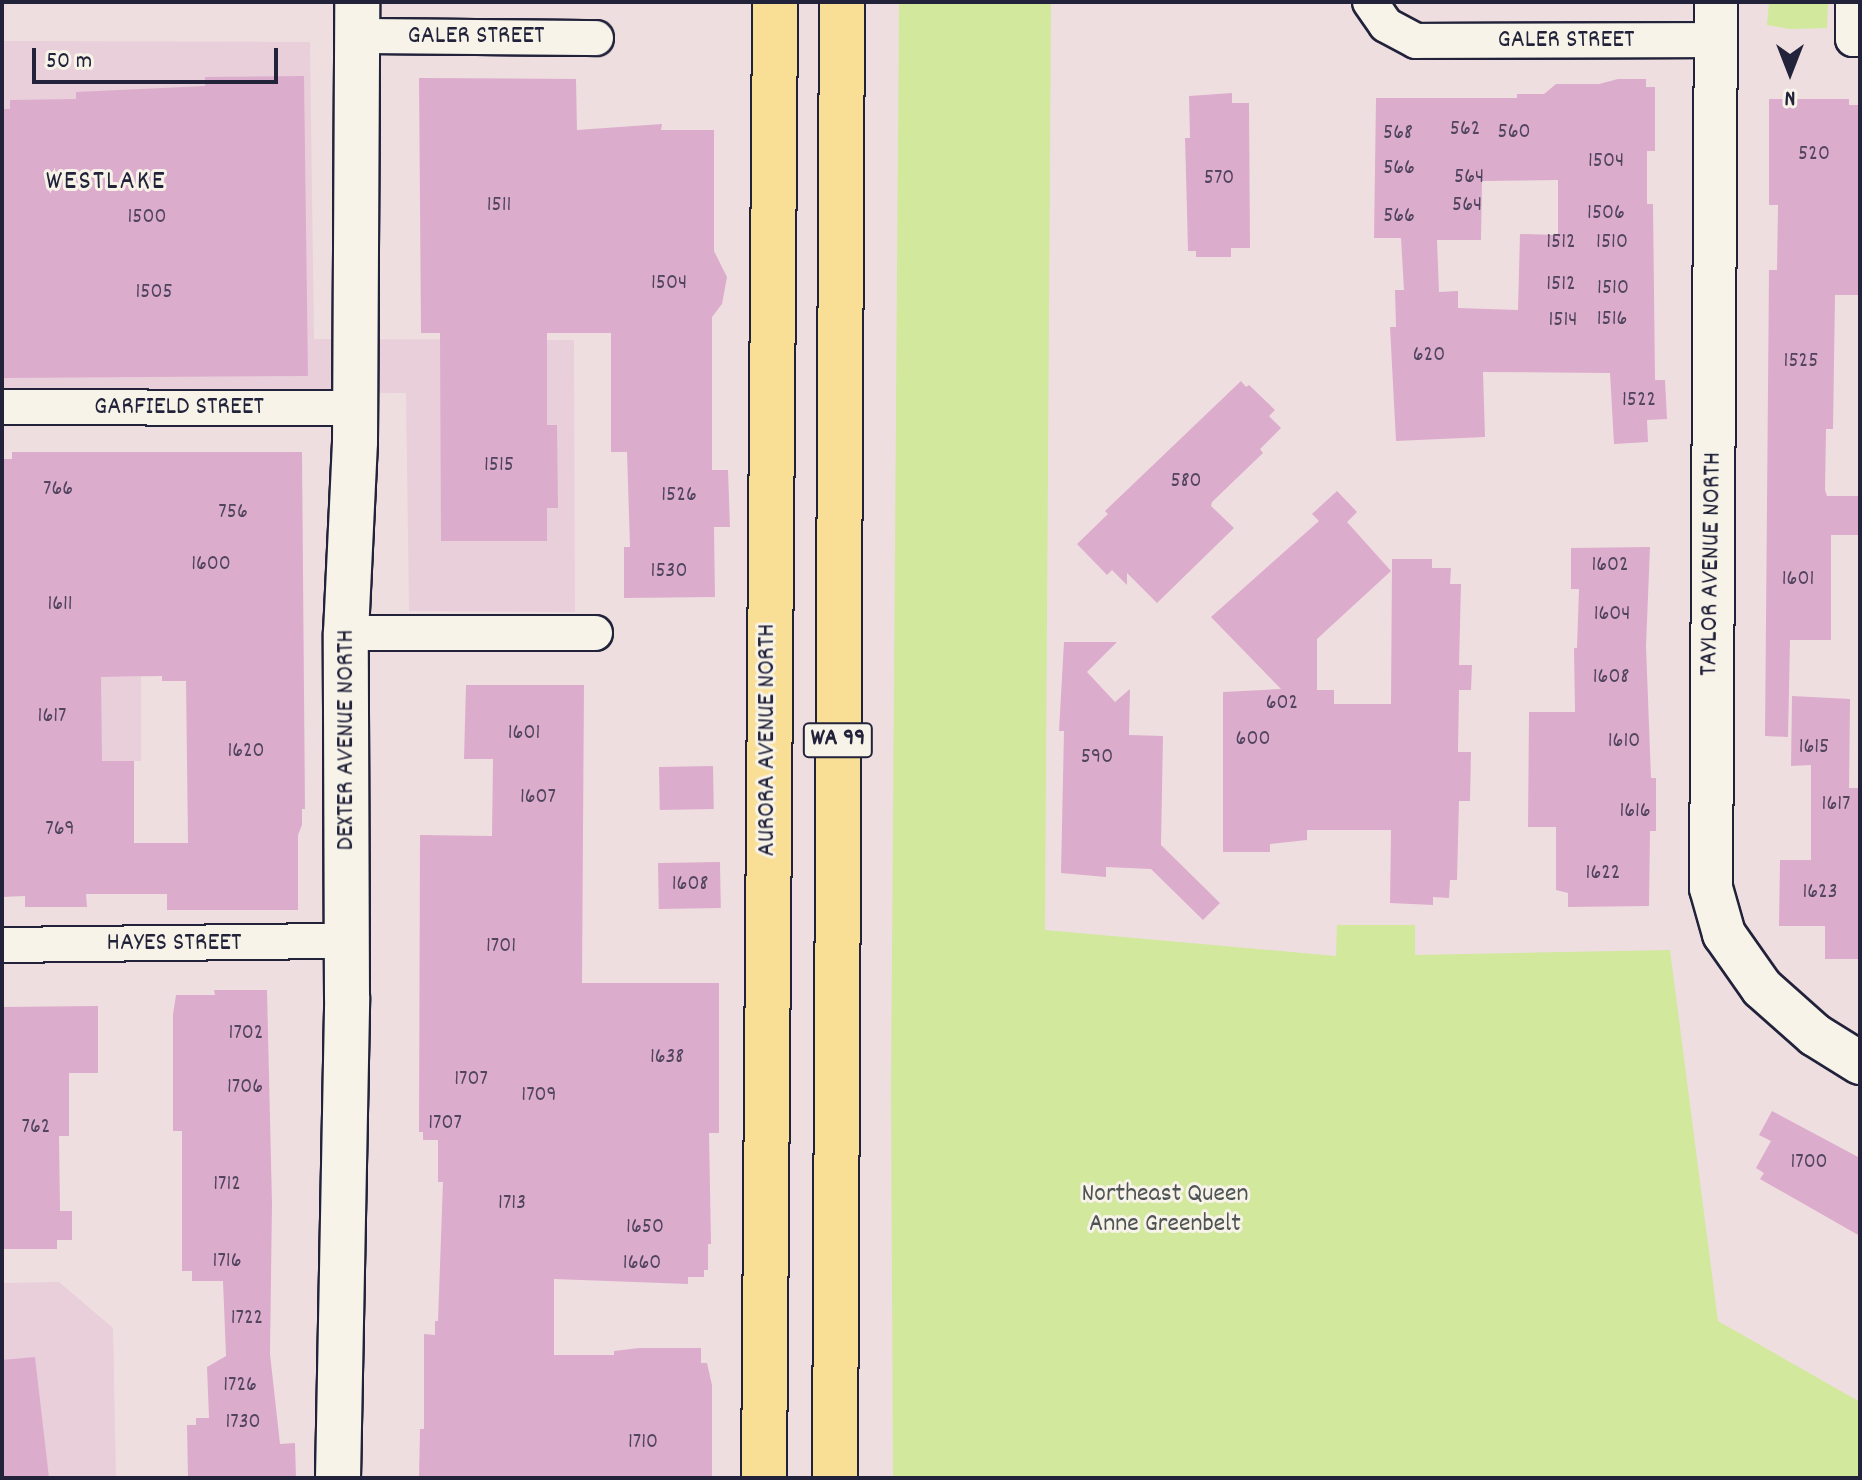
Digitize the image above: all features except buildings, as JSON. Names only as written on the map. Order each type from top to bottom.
[{"type":"highway","name":"AURORA AVENUE NORTH","points":[[764,1478],[775,2]]},
{"type":"highway","name":"WA 99","points":[[835,1478],[842,2]]},
{"type":"main road","name":"DEXTER AVENUE NORTH","points":[[338,1478],[346,941],[346,633],[355,408],[356,19]]},
{"type":"street","name":"GALER STREET","points":[[1370,2],[1386,25],[1416,41],[1716,21]]},
{"type":"street","points":[[1853,2],[1857,39]]},
{"type":"street","name":"GALER STREET","points":[[356,19],[596,38]]},
{"type":"street","name":"TAYLOR AVENUE NORTH","points":[[1716,21],[1711,888],[1724,934],[1762,988],[1815,1035],[1860,1063]]},
{"type":"street","name":"GARFIELD STREET","points":[[2,407],[355,408]]},
{"type":"street","points":[[346,633],[595,633]]},
{"type":"street","name":"HAYES STREET","points":[[2,945],[346,941]]},
{"type":"shaded area","points":[[2,41],[310,42],[314,339],[574,340],[575,612],[409,611],[406,393],[2,392]]},
{"type":"shaded area","points":[[2,677],[141,677],[141,761],[2,761]]},
{"type":"shaded area","points":[[59,1282],[113,1328],[116,1478],[2,1478],[2,1283]]},
{"type":"green space","name":"Northeast Queen Anne Greenbelt","points":[[899,2],[1051,2],[1045,930],[1336,956],[1337,925],[1415,925],[1415,955],[1670,950],[1718,1321],[1860,1402],[1860,1478],[893,1478],[891,1090]]},
{"type":"green space","points":[[1769,2],[1828,2],[1827,28],[1790,29],[1767,25]]},
{"type":"district","name":"WESTLAKE","points":[[106,183]]}]
